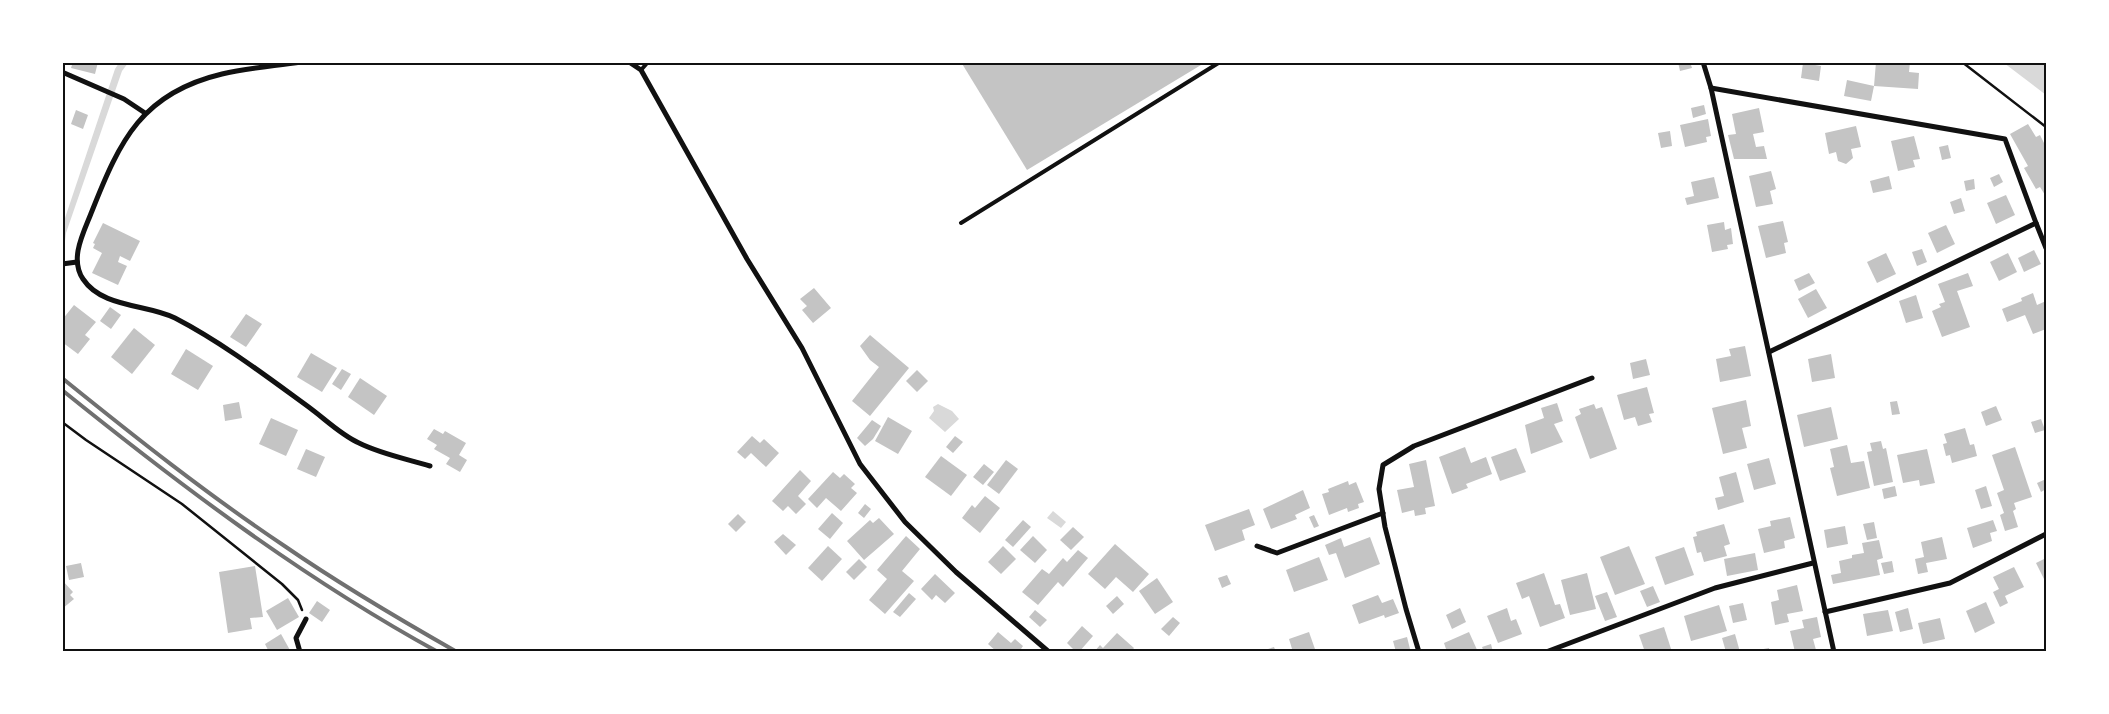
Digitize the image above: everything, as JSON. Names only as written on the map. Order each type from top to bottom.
[{"type":"street","points":[[301,62],[224,73],[205,79],[172,93],[145,113],[120,149],[101,188],[81,241],[77,262],[84,280],[98,294],[169,315],[238,356],[358,443],[430,466]]},
{"type":"street","points":[[629,62],[641,70],[747,259],[802,348],[860,464],[905,522],[956,572],[1049,652]]},
{"type":"street","points":[[1703,62],[1711,88],[1813,563],[1834,652]]},
{"type":"street","points":[[62,72],[124,98],[145,113]]},
{"type":"street","points":[[1711,88],[2005,139],[2046,248]]},
{"type":"street","points":[[1769,352],[2036,223]]},
{"type":"street","points":[[65,264],[77,262]]},
{"type":"street","points":[[1419,652],[1406,609],[1383,513],[1380,488],[1383,466],[1414,446],[1592,378]]},
{"type":"street","points":[[1257,546],[1277,553],[1383,513]]},
{"type":"street","points":[[1825,612],[1950,583],[2046,534]]},
{"type":"street","points":[[1546,652],[1715,588],[1813,563]]},
{"type":"street","points":[[300,652],[296,638],[306,619]]},
{"type":"lane","points":[[641,70],[648,62]]},
{"type":"lane","points":[[961,222],[1220,62]]},
{"type":"path","points":[[1962,62],[2046,127]]},
{"type":"path","points":[[62,422],[182,504],[282,584],[298,600],[306,619]]},
{"type":"shaded area","points":[[119,63],[128,63],[122,71],[66,233],[63,257],[63,224],[115,69]]},
{"type":"shaded area","points":[[2004,63],[2046,63],[2046,95]]},
{"type":"shaded area","points":[[938,404],[952,411],[959,419],[945,432],[929,418],[934,411],[933,407]]},
{"type":"shaded area","points":[[1053,511],[1066,522],[1061,528],[1047,518]]},
{"type":"building","points":[[73,62],[98,62],[95,74],[71,68]]},
{"type":"building","points":[[961,62],[1206,62],[1027,170]]},
{"type":"building","points":[[1678,62],[1690,62],[1692,68],[1680,71]]},
{"type":"building","points":[[1876,62],[1910,62],[1909,72],[1919,73],[1918,89],[1874,86]]},
{"type":"building","points":[[1803,63],[1821,66],[1819,81],[1801,78]]},
{"type":"building","points":[[1847,80],[1874,86],[1871,101],[1844,96]]},
{"type":"building","points":[[1704,105],[1706,114],[1693,118],[1691,108]]},
{"type":"building","points":[[1759,108],[1764,132],[1753,134],[1756,147],[1764,146],[1767,159],[1734,159],[1728,135],[1736,134],[1732,114]]},
{"type":"building","points":[[76,110],[88,115],[83,129],[71,124]]},
{"type":"building","points":[[1708,119],[1711,136],[1706,137],[1707,142],[1685,147],[1680,125]]},
{"type":"building","points":[[2028,124],[2036,137],[2040,135],[2046,147],[2045,195],[2040,187],[2036,189],[2024,168],[2028,166],[2010,134]]},
{"type":"building","points":[[1856,126],[1861,147],[1851,149],[1853,158],[1846,164],[1838,161],[1836,152],[1829,154],[1825,133]]},
{"type":"building","points":[[1670,131],[1672,146],[1661,148],[1658,133]]},
{"type":"building","points":[[1914,136],[1920,159],[1913,160],[1915,167],[1898,171],[1891,141]]},
{"type":"building","points":[[1948,145],[1951,158],[1942,160],[1939,147]]},
{"type":"building","points":[[1771,171],[1776,189],[1770,191],[1773,204],[1756,207],[1749,176]]},
{"type":"building","points":[[1999,174],[2003,182],[1994,187],[1990,178]]},
{"type":"building","points":[[1889,176],[1892,189],[1873,193],[1870,181]]},
{"type":"building","points":[[1714,177],[1719,198],[1687,205],[1685,198],[1694,196],[1691,182]]},
{"type":"building","points":[[1974,179],[1975,189],[1966,191],[1964,181]]},
{"type":"building","points":[[2006,195],[2015,215],[1996,224],[1987,203]]},
{"type":"building","points":[[1961,198],[1965,211],[1954,214],[1950,202]]},
{"type":"building","points":[[1783,221],[1788,242],[1784,243],[1786,253],[1766,258],[1758,226]]},
{"type":"building","points":[[1724,222],[1725,230],[1731,228],[1733,244],[1727,245],[1728,249],[1712,252],[1707,225]]},
{"type":"building","points":[[103,223],[140,241],[130,261],[120,256],[118,262],[127,266],[118,285],[92,273],[102,253],[93,248],[95,244],[93,243]]},
{"type":"building","points":[[1946,225],[1955,244],[1937,253],[1928,233]]},
{"type":"building","points":[[1922,249],[1927,262],[1917,266],[1912,252]]},
{"type":"building","points":[[2034,250],[2041,264],[2024,272],[2018,258]]},
{"type":"building","points":[[1886,253],[1896,274],[1877,283],[1867,262]]},
{"type":"building","points":[[2008,253],[2017,272],[1999,281],[1990,262]]},
{"type":"building","points":[[1809,273],[1815,283],[1799,291],[1794,280]]},
{"type":"building","points":[[1968,273],[1973,286],[1957,291],[1970,327],[1942,337],[1932,311],[1941,307],[1939,304],[1945,302],[1938,284]]},
{"type":"building","points":[[814,288],[831,308],[813,323],[802,310],[807,306],[800,299]]},
{"type":"building","points":[[1816,289],[1827,308],[1808,318],[1798,299]]},
{"type":"building","points":[[2033,293],[2037,305],[2046,301],[2046,329],[2033,334],[2025,315],[2007,322],[2002,309],[2022,301],[2021,298]]},
{"type":"building","points":[[1916,295],[1923,318],[1906,323],[1899,301]]},
{"type":"building","points":[[74,305],[96,322],[85,335],[90,339],[78,354],[62,342],[62,320]]},
{"type":"building","points":[[110,307],[121,315],[111,329],[100,321]]},
{"type":"building","points":[[246,314],[262,324],[246,347],[230,337]]},
{"type":"building","points":[[134,328],[155,345],[132,374],[111,357]]},
{"type":"building","points":[[870,335],[909,368],[870,416],[852,401],[879,367],[870,360],[860,346]]},
{"type":"building","points":[[1745,346],[1751,376],[1720,382],[1716,359],[1731,356],[1729,349]]},
{"type":"building","points":[[186,349],[213,366],[198,390],[171,374]]},
{"type":"building","points":[[311,353],[337,368],[322,392],[297,377]]},
{"type":"building","points":[[1831,354],[1835,378],[1812,382],[1808,359]]},
{"type":"building","points":[[1646,359],[1650,375],[1633,379],[1630,363]]},
{"type":"building","points":[[342,369],[351,374],[341,390],[332,384]]},
{"type":"building","points":[[917,370],[928,381],[917,392],[906,381]]},
{"type":"building","points":[[360,378],[387,396],[374,415],[348,397]]},
{"type":"building","points":[[1647,387],[1654,413],[1649,414],[1652,422],[1638,426],[1635,417],[1624,420],[1617,395]]},
{"type":"building","points":[[1746,400],[1751,426],[1742,428],[1747,448],[1723,454],[1712,408]]},
{"type":"building","points":[[1897,401],[1900,414],[1892,415],[1890,402]]},
{"type":"building","points":[[239,402],[242,418],[225,421],[223,405]]},
{"type":"building","points":[[1557,403],[1563,421],[1554,424],[1563,442],[1531,454],[1525,425],[1544,418],[1541,408]]},
{"type":"building","points":[[1594,404],[1596,409],[1602,407],[1617,449],[1590,459],[1575,417],[1581,414],[1579,409]]},
{"type":"building","points":[[1996,406],[2002,420],[1986,426],[1981,412]]},
{"type":"building","points":[[1831,407],[1838,439],[1804,447],[1797,415]]},
{"type":"building","points":[[888,417],[912,431],[898,454],[875,441]]},
{"type":"building","points":[[271,418],[298,430],[286,456],[259,444]]},
{"type":"building","points":[[2041,419],[2045,430],[2035,433],[2031,422]]},
{"type":"building","points":[[872,420],[881,426],[873,439],[865,446],[857,438]]},
{"type":"building","points":[[1965,428],[1970,445],[1974,444],[1977,456],[1952,463],[1950,455],[1946,456],[1943,444],[1947,443],[1944,434]]},
{"type":"building","points":[[434,429],[443,434],[445,431],[466,443],[459,455],[467,460],[460,472],[446,464],[450,458],[434,449],[437,445],[427,439]]},
{"type":"building","points":[[752,436],[760,443],[764,439],[779,453],[766,467],[751,453],[745,459],[737,452]]},
{"type":"building","points":[[955,436],[963,442],[953,453],[946,447]]},
{"type":"building","points":[[1881,441],[1883,449],[1886,448],[1893,482],[1874,486],[1867,452],[1872,451],[1870,443]]},
{"type":"building","points":[[1847,445],[1851,463],[1864,461],[1870,488],[1837,496],[1830,468],[1834,467],[1830,449]]},
{"type":"building","points":[[1465,447],[1471,463],[1486,457],[1492,474],[1466,484],[1468,488],[1452,494],[1439,457]]},
{"type":"building","points":[[2015,447],[2032,497],[2014,503],[2016,509],[2013,511],[2018,527],[2005,531],[2000,515],[2004,513],[1997,493],[2004,490],[1992,455]]},
{"type":"building","points":[[1516,448],[1526,472],[1500,481],[1491,457]]},
{"type":"building","points":[[306,449],[325,457],[316,477],[297,469]]},
{"type":"building","points":[[1927,449],[1935,483],[1920,486],[1919,480],[1903,483],[1897,455]]},
{"type":"building","points":[[941,456],[967,475],[951,496],[925,477]]},
{"type":"building","points":[[1769,458],[1776,484],[1754,490],[1747,464]]},
{"type":"building","points":[[1006,460],[1018,469],[999,494],[987,485]]},
{"type":"building","points":[[1426,460],[1435,506],[1425,508],[1426,514],[1415,516],[1414,510],[1402,513],[1397,490],[1414,487],[1409,464]]},
{"type":"building","points":[[984,464],[994,472],[983,485],[973,477]]},
{"type":"building","points":[[800,470],[811,481],[798,496],[806,504],[796,514],[788,506],[783,511],[772,501]]},
{"type":"building","points":[[833,472],[840,478],[844,474],[855,484],[851,488],[857,493],[841,511],[826,498],[817,508],[808,499]]},
{"type":"building","points":[[1736,472],[1744,502],[1718,510],[1715,498],[1724,496],[1719,477]]},
{"type":"building","points":[[2046,479],[2046,489],[2041,492],[2037,483]]},
{"type":"building","points":[[1348,481],[1349,485],[1356,482],[1364,502],[1358,504],[1359,508],[1348,512],[1347,508],[1329,515],[1322,494],[1329,492],[1328,489]]},
{"type":"building","points":[[1895,486],[1897,496],[1884,499],[1882,489]]},
{"type":"building","points":[[1986,486],[1992,506],[1981,509],[1975,490]]},
{"type":"building","points":[[1303,490],[1310,508],[1295,515],[1297,519],[1271,529],[1263,509]]},
{"type":"building","points":[[985,496],[1000,508],[980,533],[962,518],[972,505],[975,508]]},
{"type":"building","points":[[865,504],[871,509],[864,518],[858,513]]},
{"type":"building","points":[[1249,509],[1255,525],[1242,530],[1245,540],[1215,551],[1205,525]]},
{"type":"building","points":[[832,513],[843,523],[830,539],[818,529]]},
{"type":"building","points":[[738,514],[746,522],[736,532],[728,524]]},
{"type":"building","points":[[1314,515],[1319,526],[1314,528],[1309,517]]},
{"type":"building","points":[[1790,517],[1795,538],[1784,541],[1785,548],[1764,553],[1758,529],[1771,526],[1770,521]]},
{"type":"building","points":[[879,518],[894,534],[864,560],[847,541],[870,520],[873,523]]},
{"type":"building","points":[[1023,520],[1031,527],[1013,547],[1005,540]]},
{"type":"building","points":[[1993,520],[1997,531],[1990,533],[1992,541],[1973,548],[1967,528]]},
{"type":"building","points":[[1874,522],[1877,538],[1867,540],[1863,524]]},
{"type":"building","points":[[1724,524],[1730,544],[1724,546],[1727,556],[1704,562],[1701,552],[1697,553],[1693,537],[1697,536],[1696,532]]},
{"type":"building","points":[[1845,526],[1848,544],[1827,548],[1824,530]]},
{"type":"building","points":[[1073,527],[1084,537],[1071,550],[1060,540]]},
{"type":"building","points":[[783,534],[796,545],[786,555],[774,542]]},
{"type":"building","points":[[906,536],[920,549],[902,571],[914,581],[885,614],[869,600],[887,579],[877,570]]},
{"type":"building","points":[[1033,536],[1047,550],[1035,563],[1020,550]]},
{"type":"building","points":[[1370,537],[1380,564],[1345,578],[1336,553],[1329,555],[1325,545],[1341,538],[1344,547]]},
{"type":"building","points":[[1942,537],[1947,559],[1926,563],[1928,572],[1918,574],[1915,559],[1924,557],[1921,542]]},
{"type":"building","points":[[1879,540],[1883,558],[1877,560],[1880,575],[1833,584],[1831,575],[1841,573],[1839,561],[1852,558],[1852,555],[1864,553],[1862,543]]},
{"type":"building","points":[[1115,544],[1149,574],[1133,592],[1116,577],[1105,589],[1088,574]]},
{"type":"building","points":[[828,546],[842,559],[822,581],[808,568]]},
{"type":"building","points":[[1003,546],[1016,559],[1001,574],[988,562]]},
{"type":"building","points":[[1629,546],[1645,584],[1615,595],[1600,557]]},
{"type":"building","points":[[1684,547],[1694,575],[1665,585],[1655,557]]},
{"type":"building","points":[[1078,550],[1088,558],[1063,587],[1058,582],[1038,605],[1022,592],[1042,569],[1049,574],[1063,558],[1067,562]]},
{"type":"building","points":[[1755,553],[1758,570],[1727,576],[1724,559]]},
{"type":"building","points":[[1319,557],[1328,580],[1294,592],[1286,570]]},
{"type":"building","points":[[2046,558],[2046,583],[2036,563]]},
{"type":"building","points":[[859,559],[867,567],[854,580],[846,572]]},
{"type":"building","points":[[1892,561],[1894,572],[1884,574],[1881,563]]},
{"type":"building","points":[[81,563],[84,577],[69,580],[66,566]]},
{"type":"building","points":[[255,566],[263,617],[250,618],[252,629],[228,633],[219,572]]},
{"type":"building","points":[[2014,567],[2024,587],[2005,596],[2008,603],[2000,607],[1993,592],[1999,589],[1993,577]]},
{"type":"building","points":[[1544,573],[1555,605],[1560,604],[1565,618],[1540,627],[1529,596],[1522,599],[1516,583]]},
{"type":"building","points":[[1587,573],[1596,609],[1570,615],[1561,580]]},
{"type":"building","points":[[935,574],[955,593],[945,603],[936,595],[932,600],[921,589]]},
{"type":"building","points":[[1227,575],[1231,584],[1222,588],[1218,578]]},
{"type":"building","points":[[1157,578],[1173,602],[1155,614],[1139,591]]},
{"type":"building","points":[[62,580],[73,592],[70,595],[74,599],[62,609]]},
{"type":"building","points":[[1797,585],[1803,611],[1787,614],[1789,622],[1775,625],[1771,602],[1779,600],[1777,590]]},
{"type":"building","points":[[1653,586],[1660,602],[1647,607],[1640,591]]},
{"type":"building","points":[[1607,592],[1617,617],[1605,621],[1595,596]]},
{"type":"building","points":[[909,593],[916,599],[900,617],[893,612]]},
{"type":"building","points":[[1378,595],[1382,603],[1393,599],[1399,613],[1385,618],[1384,615],[1359,624],[1352,605]]},
{"type":"building","points":[[1117,596],[1124,604],[1113,614],[1106,606]]},
{"type":"building","points":[[288,598],[299,617],[277,630],[266,611]]},
{"type":"building","points":[[317,601],[330,610],[322,622],[309,613]]},
{"type":"building","points":[[1986,602],[1995,623],[1975,633],[1966,611]]},
{"type":"building","points":[[1743,603],[1747,620],[1733,623],[1729,606]]},
{"type":"building","points":[[1719,605],[1727,631],[1691,641],[1684,616]]},
{"type":"building","points":[[1460,608],[1466,622],[1452,629],[1446,615]]},
{"type":"building","points":[[1507,608],[1511,621],[1516,619],[1522,634],[1498,643],[1487,616]]},
{"type":"building","points":[[1908,608],[1913,629],[1900,632],[1895,612]]},
{"type":"building","points":[[1035,610],[1047,620],[1040,627],[1029,617]]},
{"type":"building","points":[[1888,610],[1893,631],[1867,636],[1863,614]]},
{"type":"building","points":[[1173,617],[1180,623],[1169,636],[1161,629]]},
{"type":"building","points":[[1817,617],[1821,637],[1813,639],[1816,650],[1795,652],[1790,631],[1804,628],[1802,620]]},
{"type":"building","points":[[1940,618],[1945,639],[1923,644],[1918,623]]},
{"type":"building","points":[[1082,626],[1093,636],[1079,652],[1076,652],[1067,643]]},
{"type":"building","points":[[1664,627],[1672,652],[1645,652],[1639,635]]},
{"type":"building","points":[[998,632],[1011,643],[1015,639],[1023,646],[1019,652],[997,652],[988,644]]},
{"type":"building","points":[[1309,632],[1316,652],[1293,652],[1289,639]]},
{"type":"building","points":[[1469,632],[1478,652],[1447,652],[1444,643]]},
{"type":"building","points":[[1117,633],[1134,648],[1131,652],[1094,652],[1100,645],[1103,648]]},
{"type":"building","points":[[281,634],[291,652],[269,652],[265,644]]},
{"type":"building","points":[[1735,634],[1740,652],[1726,652],[1722,638]]},
{"type":"building","points":[[1407,637],[1410,649],[1396,652],[1393,641]]},
{"type":"building","points":[[1491,644],[1493,652],[1484,652],[1482,647]]},
{"type":"building","points":[[1274,647],[1276,652],[1262,652],[1262,651]]},
{"type":"building","points":[[1769,648],[1770,652],[1758,652],[1758,650]]},
{"type":"railway","points":[[62,378],[228,507],[349,588],[457,652]]},
{"type":"railway","points":[[62,390],[198,496],[291,562],[438,652]]}]
